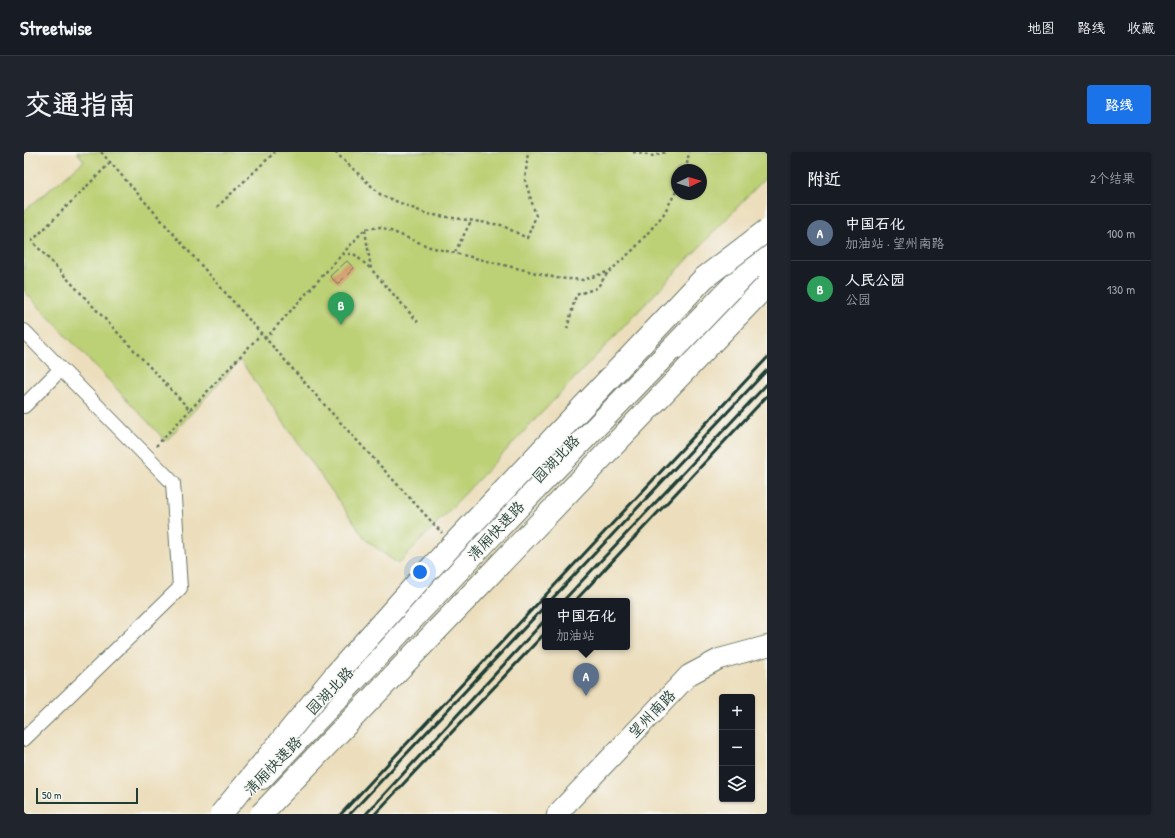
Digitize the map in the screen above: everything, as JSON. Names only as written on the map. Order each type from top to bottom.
[{"type":"main road","points":[[221,814],[336,674],[453,544],[704,278],[767,230]]},
{"type":"main road","name":"园湖北路","points":[[211,814],[767,241]]},
{"type":"main road","name":"清厢快速路","points":[[227,814],[531,494],[767,250]]},
{"type":"main road","name":"园湖北路","points":[[274,814],[767,265]]},
{"type":"main road","name":"清厢快速路","points":[[261,814],[767,285]]},
{"type":"street","points":[[24,331],[174,483],[180,588],[24,739]]},
{"type":"street","points":[[24,406],[61,370]]},
{"type":"street","name":"望州南路","points":[[557,814],[689,676],[719,659],[767,646]]},
{"type":"path","points":[[101,152],[265,339],[382,469],[453,544]]},
{"type":"path","points":[[217,206],[275,152]]},
{"type":"path","points":[[334,152],[381,196],[427,214],[501,225],[526,238],[536,216],[525,180],[528,152]]},
{"type":"path","points":[[633,152],[652,156],[666,152]]},
{"type":"path","points":[[687,164],[689,152]]},
{"type":"path","points":[[110,163],[32,241],[190,410]]},
{"type":"path","points":[[567,329],[576,295],[597,288],[610,271],[635,248],[663,215],[671,200]]},
{"type":"path","points":[[455,252],[471,221]]},
{"type":"path","points":[[265,339],[365,229],[382,227],[430,247],[557,278],[583,280],[610,271]]},
{"type":"path","points":[[365,229],[371,269]]},
{"type":"path","points":[[342,254],[354,254],[371,269],[418,322]]},
{"type":"path","points":[[148,456],[261,334]]},
{"type":"green space","points":[[77,152],[767,152],[767,176],[398,564],[366,540],[240,360],[166,441],[24,291],[24,211],[84,161]]},
{"type":"building","points":[[347,261],[354,268],[338,284],[330,276]]},
{"type":"railway","points":[[543,598],[767,358]]},
{"type":"railway","points":[[553,598],[767,370]]},
{"type":"railway","points":[[566,598],[767,384]]},
{"type":"railway","points":[[578,598],[767,396]]},
{"type":"railway","points":[[341,814],[542,599]]},
{"type":"railway","points":[[350,814],[542,609]]},
{"type":"railway","points":[[366,814],[542,623]]},
{"type":"railway","points":[[375,814],[542,636]]},
{"type":"place","name":"人民公园","points":[[341,325]]},
{"type":"place","name":"中国石化","points":[[586,696]]}]
